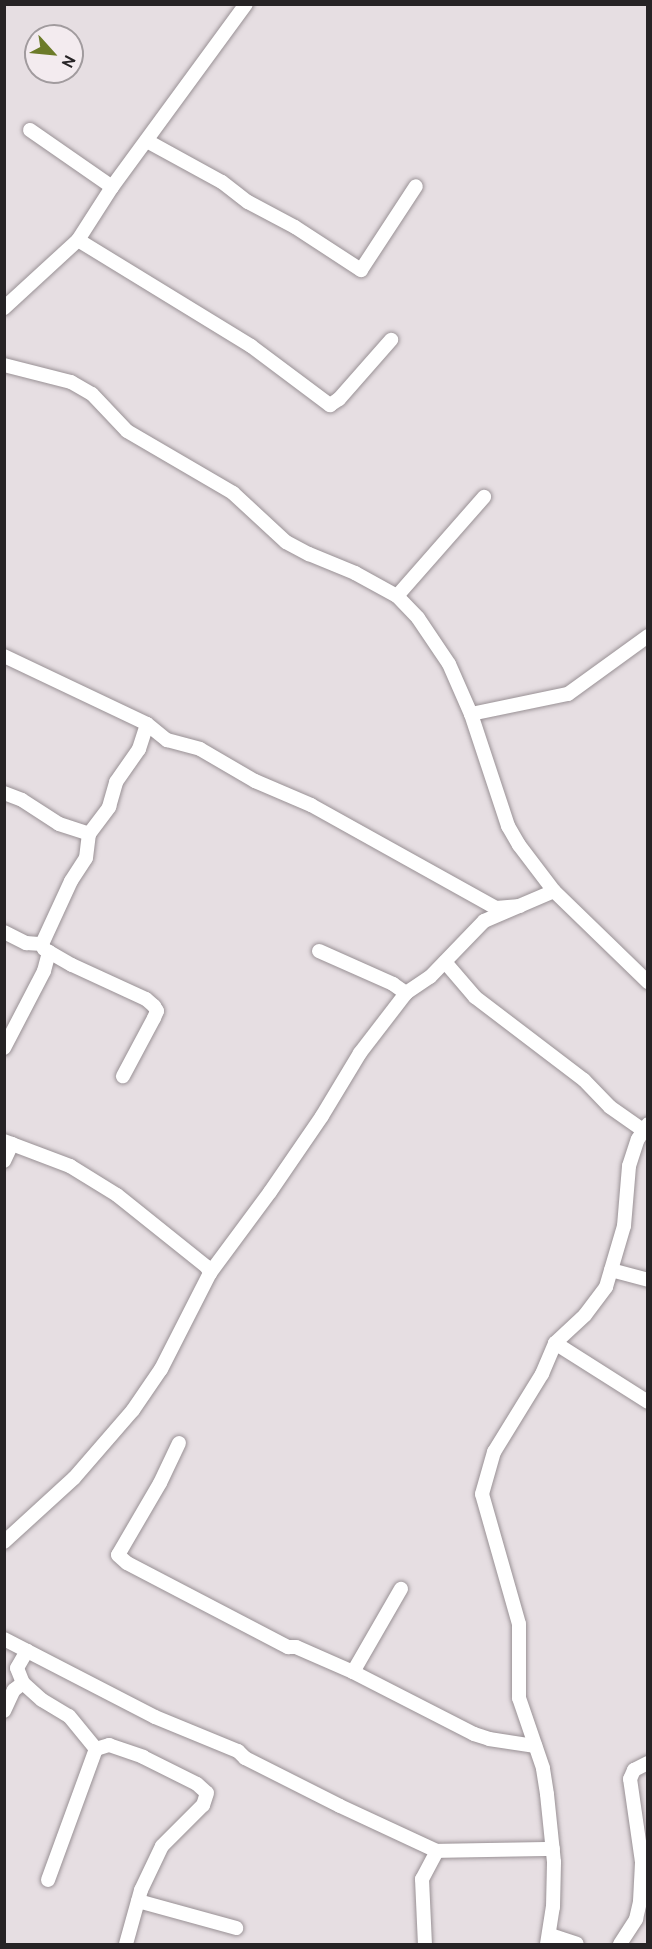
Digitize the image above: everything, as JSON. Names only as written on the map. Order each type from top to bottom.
[{"type":"street","points":[[4,308],[78,240],[112,187],[246,4]]},
{"type":"street","points":[[30,130],[112,187]]},
{"type":"street","points":[[147,141],[222,182],[248,202],[295,226],[361,270],[416,186]]},
{"type":"street","points":[[78,240],[251,346],[330,405],[339,399],[391,340]]},
{"type":"street","points":[[4,365],[71,382],[92,394],[127,431],[233,493],[286,542],[355,573],[397,597],[418,618],[449,664],[471,714],[508,826],[531,862],[554,891],[648,982]]},
{"type":"street","points":[[397,597],[484,497]]},
{"type":"street","points":[[471,714],[568,694],[648,636]]},
{"type":"street","points":[[4,656],[147,724],[167,740],[200,749],[255,781],[311,805],[496,908],[520,906]]},
{"type":"street","points":[[4,1048],[44,971],[46,948],[71,881],[86,858],[89,834],[109,807],[116,782],[139,749],[147,724]]},
{"type":"street","points":[[4,793],[22,800],[59,824],[89,834]]},
{"type":"street","points":[[4,1542],[74,1478],[137,1404],[161,1369],[210,1273],[270,1192],[322,1116],[360,1053],[406,993],[420,985],[445,962],[484,921],[554,891]]},
{"type":"street","points":[[4,932],[26,943],[46,948],[72,965],[146,999],[154,1006],[157,1011],[154,1018],[123,1076]]},
{"type":"street","points":[[319,951],[393,984],[406,993]]},
{"type":"street","points":[[445,962],[475,997],[584,1080],[610,1107],[645,1127],[629,1166],[624,1226],[606,1287],[597,1301],[555,1343],[542,1374],[494,1452],[484,1479],[483,1506],[505,1580],[495,1587],[511,1602],[519,1624],[519,1698],[544,1777],[553,1849],[549,1940],[577,1944]]},
{"type":"street","points":[[5,1159],[8,1143],[70,1166],[117,1195],[207,1267],[210,1273]]},
{"type":"street","points":[[611,1270],[648,1280]]},
{"type":"street","points":[[555,1343],[648,1402]]},
{"type":"street","points":[[179,1443],[160,1483],[118,1555],[127,1563],[288,1647],[296,1647],[353,1672],[474,1734],[489,1739],[535,1746]]},
{"type":"street","points":[[353,1672],[400,1589]]},
{"type":"street","points":[[4,1639],[155,1717],[238,1751],[245,1758],[340,1806],[437,1851],[553,1849]]},
{"type":"street","points":[[27,1651],[17,1668],[23,1683],[42,1700],[69,1716],[96,1749]]},
{"type":"street","points":[[4,1711],[14,1690],[23,1683]]},
{"type":"street","points":[[96,1749],[109,1745],[143,1757],[197,1784],[207,1793],[203,1805],[162,1846],[138,1901],[126,1944]]},
{"type":"street","points":[[48,1880],[96,1749]]},
{"type":"street","points":[[620,1944],[636,1919],[640,1901],[642,1862],[630,1779],[634,1770],[648,1763]]},
{"type":"street","points":[[425,1944],[422,1879],[437,1851]]},
{"type":"street","points":[[138,1901],[236,1928]]}]
